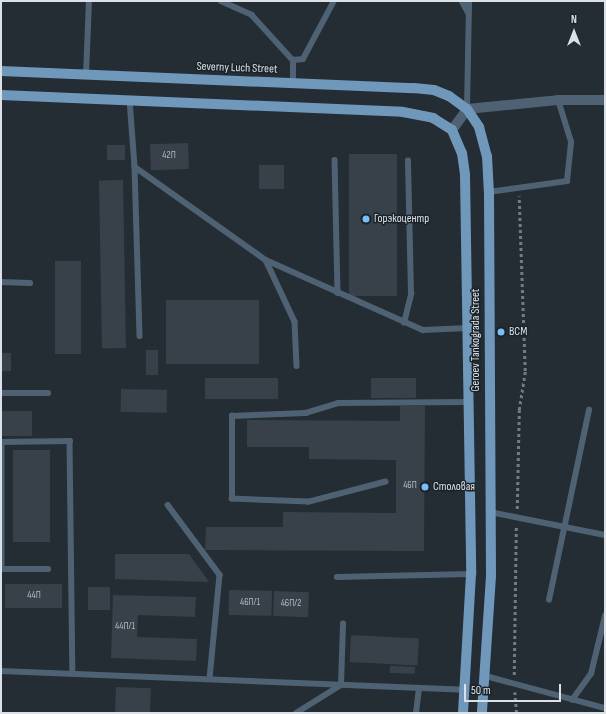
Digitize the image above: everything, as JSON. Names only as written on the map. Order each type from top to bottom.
[{"type":"main road","name":"Severny Luch Street","points":[[1,71],[434,90],[449,96],[467,109]]},
{"type":"main road","points":[[1,95],[403,112],[433,118],[452,130]]},
{"type":"main road","name":"Geroev Tankograda Street","points":[[467,109],[481,134],[487,156],[489,192],[491,576],[486,676],[482,713]]},
{"type":"main road","name":"Geroev Tankograda Street","points":[[452,130],[462,153],[465,175],[471,574],[463,713]]},
{"type":"street","points":[[452,130],[467,109],[558,100],[605,100]]},
{"type":"lane","points":[[86,75],[89,1]]},
{"type":"lane","points":[[221,1],[252,15],[293,60],[293,84]]},
{"type":"lane","points":[[293,60],[303,59],[334,1]]},
{"type":"lane","points":[[462,1],[468,13]]},
{"type":"lane","points":[[467,109],[468,1]]},
{"type":"lane","points":[[130,100],[135,167],[140,336]]},
{"type":"lane","points":[[489,192],[567,181],[571,142],[558,100]]},
{"type":"lane","points":[[335,160],[338,293]]},
{"type":"lane","points":[[404,323],[411,294],[408,161]]},
{"type":"lane","points":[[135,167],[266,260],[404,323],[423,330],[467,328]]},
{"type":"lane","points":[[266,260],[295,322],[297,366]]},
{"type":"lane","points":[[1,282],[30,283]]},
{"type":"lane","points":[[1,393],[48,393]]},
{"type":"lane","points":[[386,482],[309,502],[232,499],[232,416],[306,413],[338,403],[468,402]]},
{"type":"lane","points":[[549,600],[589,410]]},
{"type":"lane","points":[[48,569],[2,569],[2,442],[70,441],[73,673]]},
{"type":"lane","points":[[168,505],[220,574],[210,679]]},
{"type":"lane","points":[[490,512],[564,529],[605,535]]},
{"type":"lane","points":[[337,577],[471,574]]},
{"type":"lane","points":[[572,700],[591,674],[605,616]]},
{"type":"lane","points":[[341,685],[343,624]]},
{"type":"lane","points":[[1,671],[465,690]]},
{"type":"lane","points":[[486,676],[605,708]]},
{"type":"lane","points":[[296,713],[341,685]]},
{"type":"lane","points":[[416,713],[419,688]]},
{"type":"path","points":[[517,713],[514,684],[516,518],[519,410],[525,371],[519,188]]},
{"type":"building","points":[[188,143],[189,169],[151,170],[150,144]]},
{"type":"building","points":[[107,145],[125,145],[125,160],[107,160]]},
{"type":"building","points":[[349,154],[397,154],[397,296],[349,296]]},
{"type":"building","points":[[259,165],[284,165],[284,189],[259,189]]},
{"type":"building","points":[[99,180],[123,180],[126,348],[102,348]]},
{"type":"building","points":[[55,261],[81,261],[81,354],[55,354]]},
{"type":"building","points":[[166,300],[259,300],[259,364],[166,364]]},
{"type":"building","points":[[146,350],[158,350],[158,375],[146,375]]},
{"type":"building","points":[[1,353],[11,353],[11,371],[1,371]]},
{"type":"building","points":[[205,378],[278,378],[278,399],[205,399]]},
{"type":"building","points":[[371,378],[416,378],[416,398],[371,398]]},
{"type":"building","points":[[121,389],[167,390],[167,413],[121,412]]},
{"type":"building","points":[[400,406],[425,406],[424,551],[205,550],[206,527],[283,527],[283,512],[396,513],[396,460],[309,459],[309,447],[247,447],[247,420],[400,421]]},
{"type":"building","points":[[1,411],[32,411],[32,436],[1,436]]},
{"type":"building","points":[[13,450],[50,450],[50,542],[13,542]]},
{"type":"building","points":[[115,554],[189,554],[209,582],[115,579]]},
{"type":"building","points":[[5,584],[62,584],[62,608],[5,608]]},
{"type":"building","points":[[88,587],[110,587],[110,610],[88,610]]},
{"type":"building","points":[[229,590],[272,591],[272,616],[229,615]]},
{"type":"building","points":[[274,591],[309,592],[308,617],[273,616]]},
{"type":"building","points":[[113,595],[196,597],[195,617],[138,615],[137,637],[197,639],[196,661],[111,658]]},
{"type":"building","points":[[351,635],[419,639],[417,666],[350,662]]},
{"type":"building","points":[[390,666],[415,667],[415,674],[390,673]]},
{"type":"building","points":[[116,687],[151,688],[150,713],[115,713]]},
{"type":"place","name":"Горэкоцентр","points":[[366,219]]},
{"type":"place","name":"ВСМ","points":[[501,332]]},
{"type":"place","name":"Столовая","points":[[425,487]]}]
